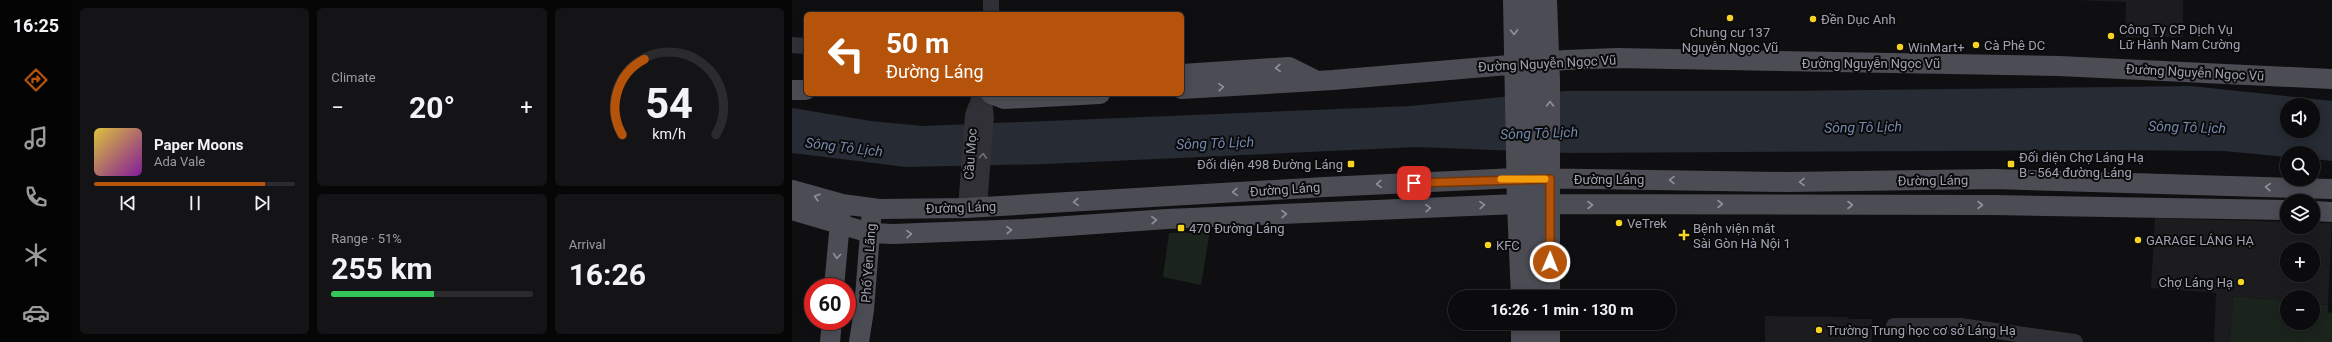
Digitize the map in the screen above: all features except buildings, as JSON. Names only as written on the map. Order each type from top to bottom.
[{"type":"main road","points":[[1513,0],[1517,204],[1534,290]]},
{"type":"main road","points":[[1531,0],[1535,290]]},
{"type":"main road","points":[[1536,290],[1551,204],[1550,71],[1547,0]]},
{"type":"main road","name":"Đường Nguyễn Ngọc Vũ","points":[[1184,89],[1314,80],[1550,71],[1616,58],[1773,62],[1922,62],[2066,66],[2332,79]]},
{"type":"main road","points":[[1184,74],[1289,68],[1314,80]]},
{"type":"main road","points":[[792,90],[804,90]]},
{"type":"main road","points":[[995,96],[1004,100],[1068,96]]},
{"type":"main road","name":"Đường Láng","points":[[792,190],[842,204],[871,208],[973,201],[1114,200],[1317,187],[1516,178],[1787,182],[1994,179],[2332,189]]},
{"type":"main road","points":[[2129,182],[2130,207]]},
{"type":"main road","points":[[1114,200],[1115,222]]},
{"type":"main road","points":[[835,278],[842,204]]},
{"type":"main road","name":"Đường Láng","points":[[792,210],[870,233],[985,231],[1115,222],[1517,204],[2130,207],[2280,210]]},
{"type":"main road","name":"Phố Yên Lãng","points":[[859,342],[864,310],[871,208]]},
{"type":"main road","points":[[2320,211],[2332,212]]},
{"type":"main road","points":[[830,342],[831,330]]},
{"type":"main road","points":[[1521,330],[1521,342]]},
{"type":"main road","points":[[1535,330],[1536,342]]},
{"type":"main road","points":[[1550,330],[1550,342]]},
{"type":"street","points":[[991,12],[992,0]]},
{"type":"street","points":[[792,45],[804,46]]},
{"type":"street","name":"Cầu Mọc","points":[[973,201],[982,96]]},
{"type":"street","points":[[1894,326],[1960,326],[2075,342]]},
{"type":"shaded area","points":[[2075,0],[2183,0],[2183,37],[2125,37],[2126,2]]},
{"type":"shaded area","name":"Chợ Láng Hạ","points":[[2155,218],[2280,222],[2280,234],[2320,234],[2320,223],[2332,223],[2328,305],[2320,304],[2320,290],[2280,290],[2280,300],[2233,296],[2230,342],[2214,342],[2216,293],[2151,288]]},
{"type":"shaded area","points":[[1210,231],[1201,285],[1163,277],[1169,233]]},
{"type":"shaded area","points":[[2233,296],[2280,300],[2280,330],[2320,330],[2320,304],[2328,305],[2328,312],[2332,313],[2332,342],[2230,342]]},
{"type":"shaded area","name":"Trường Trung học cơ sở Láng Hạ","points":[[1765,316],[1848,317],[1849,319],[1872,319],[1872,342],[1765,342]]},
{"type":"water","name":"Sông Tô Lịch","points":[[2191,86],[2304,98],[2280,98],[2280,138],[2320,138],[2320,100],[2332,101],[2332,161],[2320,160],[2320,146],[2280,146],[2280,156],[2224,151],[2102,150],[1571,153],[1417,147],[1046,164],[906,167],[792,153],[792,108],[871,121],[923,126],[1410,106],[1566,91],[1785,91]]},
{"type":"slow traffic","points":[[1501,179],[1545,179]]},
{"type":"place","name":"Chung cư 137 Nguyễn Ngọc Vũ","points":[[1730,18]]},
{"type":"place","name":"Đền Dục Anh","points":[[1813,19]]},
{"type":"place","name":"Công Ty CP Dịch Vụ Lữ Hành Nam Cường","points":[[2111,36]]},
{"type":"place","name":"Cà Phê DC","points":[[1976,45]]},
{"type":"place","name":"WinMart+","points":[[1900,47]]},
{"type":"place","name":"Đối diện 498 Đường Láng","points":[[1351,164]]},
{"type":"place","name":"Đối diện Chợ Láng Hạ B - 564 đường Láng","points":[[2011,164]]},
{"type":"place","name":"VeTrek","points":[[1619,223]]},
{"type":"place","name":"470 Đường Láng","points":[[1181,228]]},
{"type":"place","name":"Bệnh viện mắt Sài Gòn Hà Nội 1","points":[[1684,235]]},
{"type":"place","name":"GARAGE LÁNG HẠ","points":[[2138,240]]},
{"type":"place","name":"KFC","points":[[1488,245]]},
{"type":"place","name":"Chợ Láng Hạ","points":[[2241,282]]},
{"type":"place","name":"Trường Trung học cơ sở Láng Hạ","points":[[1819,330]]},
{"type":"route","points":[[1414,183],[1516,178],[1550,179],[1550,262]]}]
